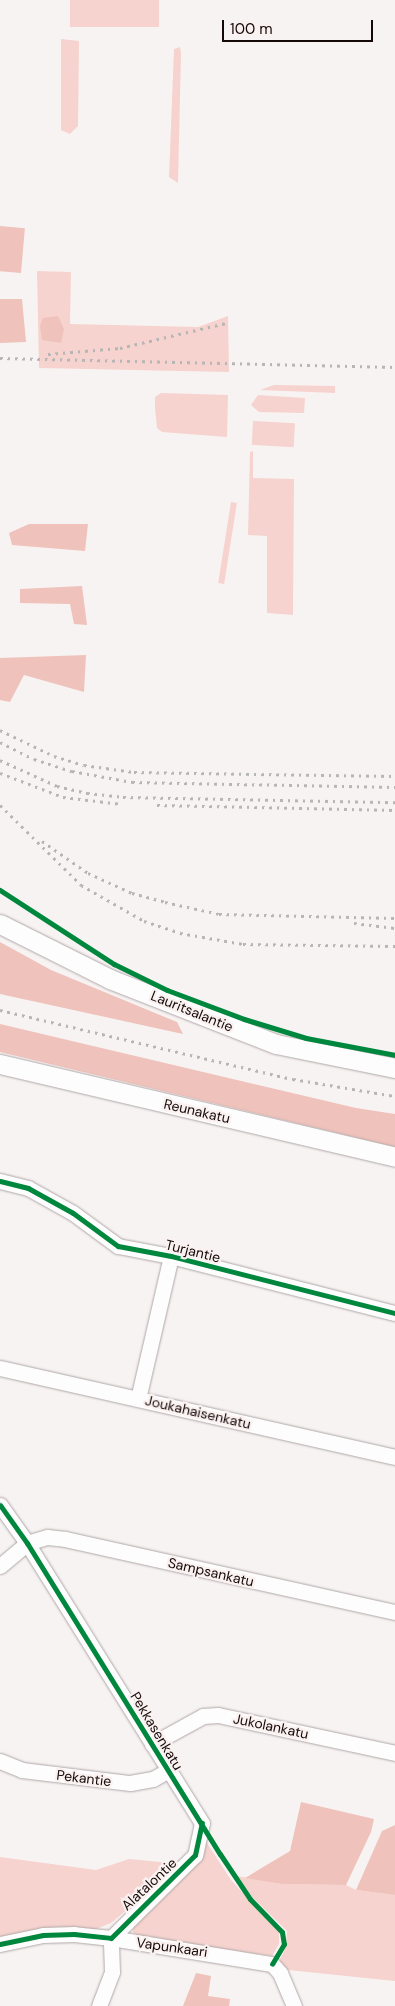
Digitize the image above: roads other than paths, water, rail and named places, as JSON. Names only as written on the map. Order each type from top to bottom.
[{"type":"main road","name":"Lauritsalantie","points":[[0,924],[110,978],[276,1044],[395,1068]]},
{"type":"main road","name":"Reunakatu","points":[[0,1064],[395,1157]]},
{"type":"street","name":"Turjantie","points":[[0,1181],[28,1188],[74,1213],[118,1246],[171,1256],[395,1313]]},
{"type":"street","points":[[138,1399],[171,1256]]},
{"type":"street","name":"Joukahaisenkatu","points":[[0,1368],[395,1457]]},
{"type":"street","name":"Pekkasenkatu","points":[[0,1505],[27,1543],[167,1771],[202,1823]]},
{"type":"street","name":"Sampsankatu","points":[[27,1543],[47,1537],[65,1539],[395,1612]]},
{"type":"street","points":[[0,1566],[27,1543]]},
{"type":"street","name":"Jukolankatu","points":[[152,1744],[203,1716],[218,1715],[395,1753]]},
{"type":"street","name":"Pekantie","points":[[0,1761],[22,1770],[130,1783],[153,1779],[167,1771]]},
{"type":"street","name":"Alatalontie","points":[[111,1938],[195,1855],[202,1823]]},
{"type":"street","points":[[0,1944],[43,1935],[74,1934],[111,1938],[112,1972],[99,2006]]},
{"type":"street","name":"Vapunkaari","points":[[111,1938],[272,1964],[280,1973],[294,2006]]},
{"type":"railway","points":[[48,354],[120,348],[226,323]]},
{"type":"railway","points":[[0,358],[395,367]]},
{"type":"railway","points":[[0,730],[54,756],[84,765],[134,772],[395,776]]},
{"type":"railway","points":[[0,742],[34,759],[72,771],[132,782],[395,787]]},
{"type":"railway","points":[[0,760],[57,786],[87,793],[123,797],[395,802]]},
{"type":"railway","points":[[0,773],[63,797],[122,804]]},
{"type":"railway","points":[[0,805],[81,885],[144,921],[180,933],[243,944],[395,946]]},
{"type":"railway","points":[[157,805],[395,810]]},
{"type":"railway","points":[[42,841],[88,873],[132,893],[219,914],[395,918]]},
{"type":"railway","points":[[354,923],[395,928]]},
{"type":"railway","points":[[0,1010],[293,1079],[395,1096]]}]
